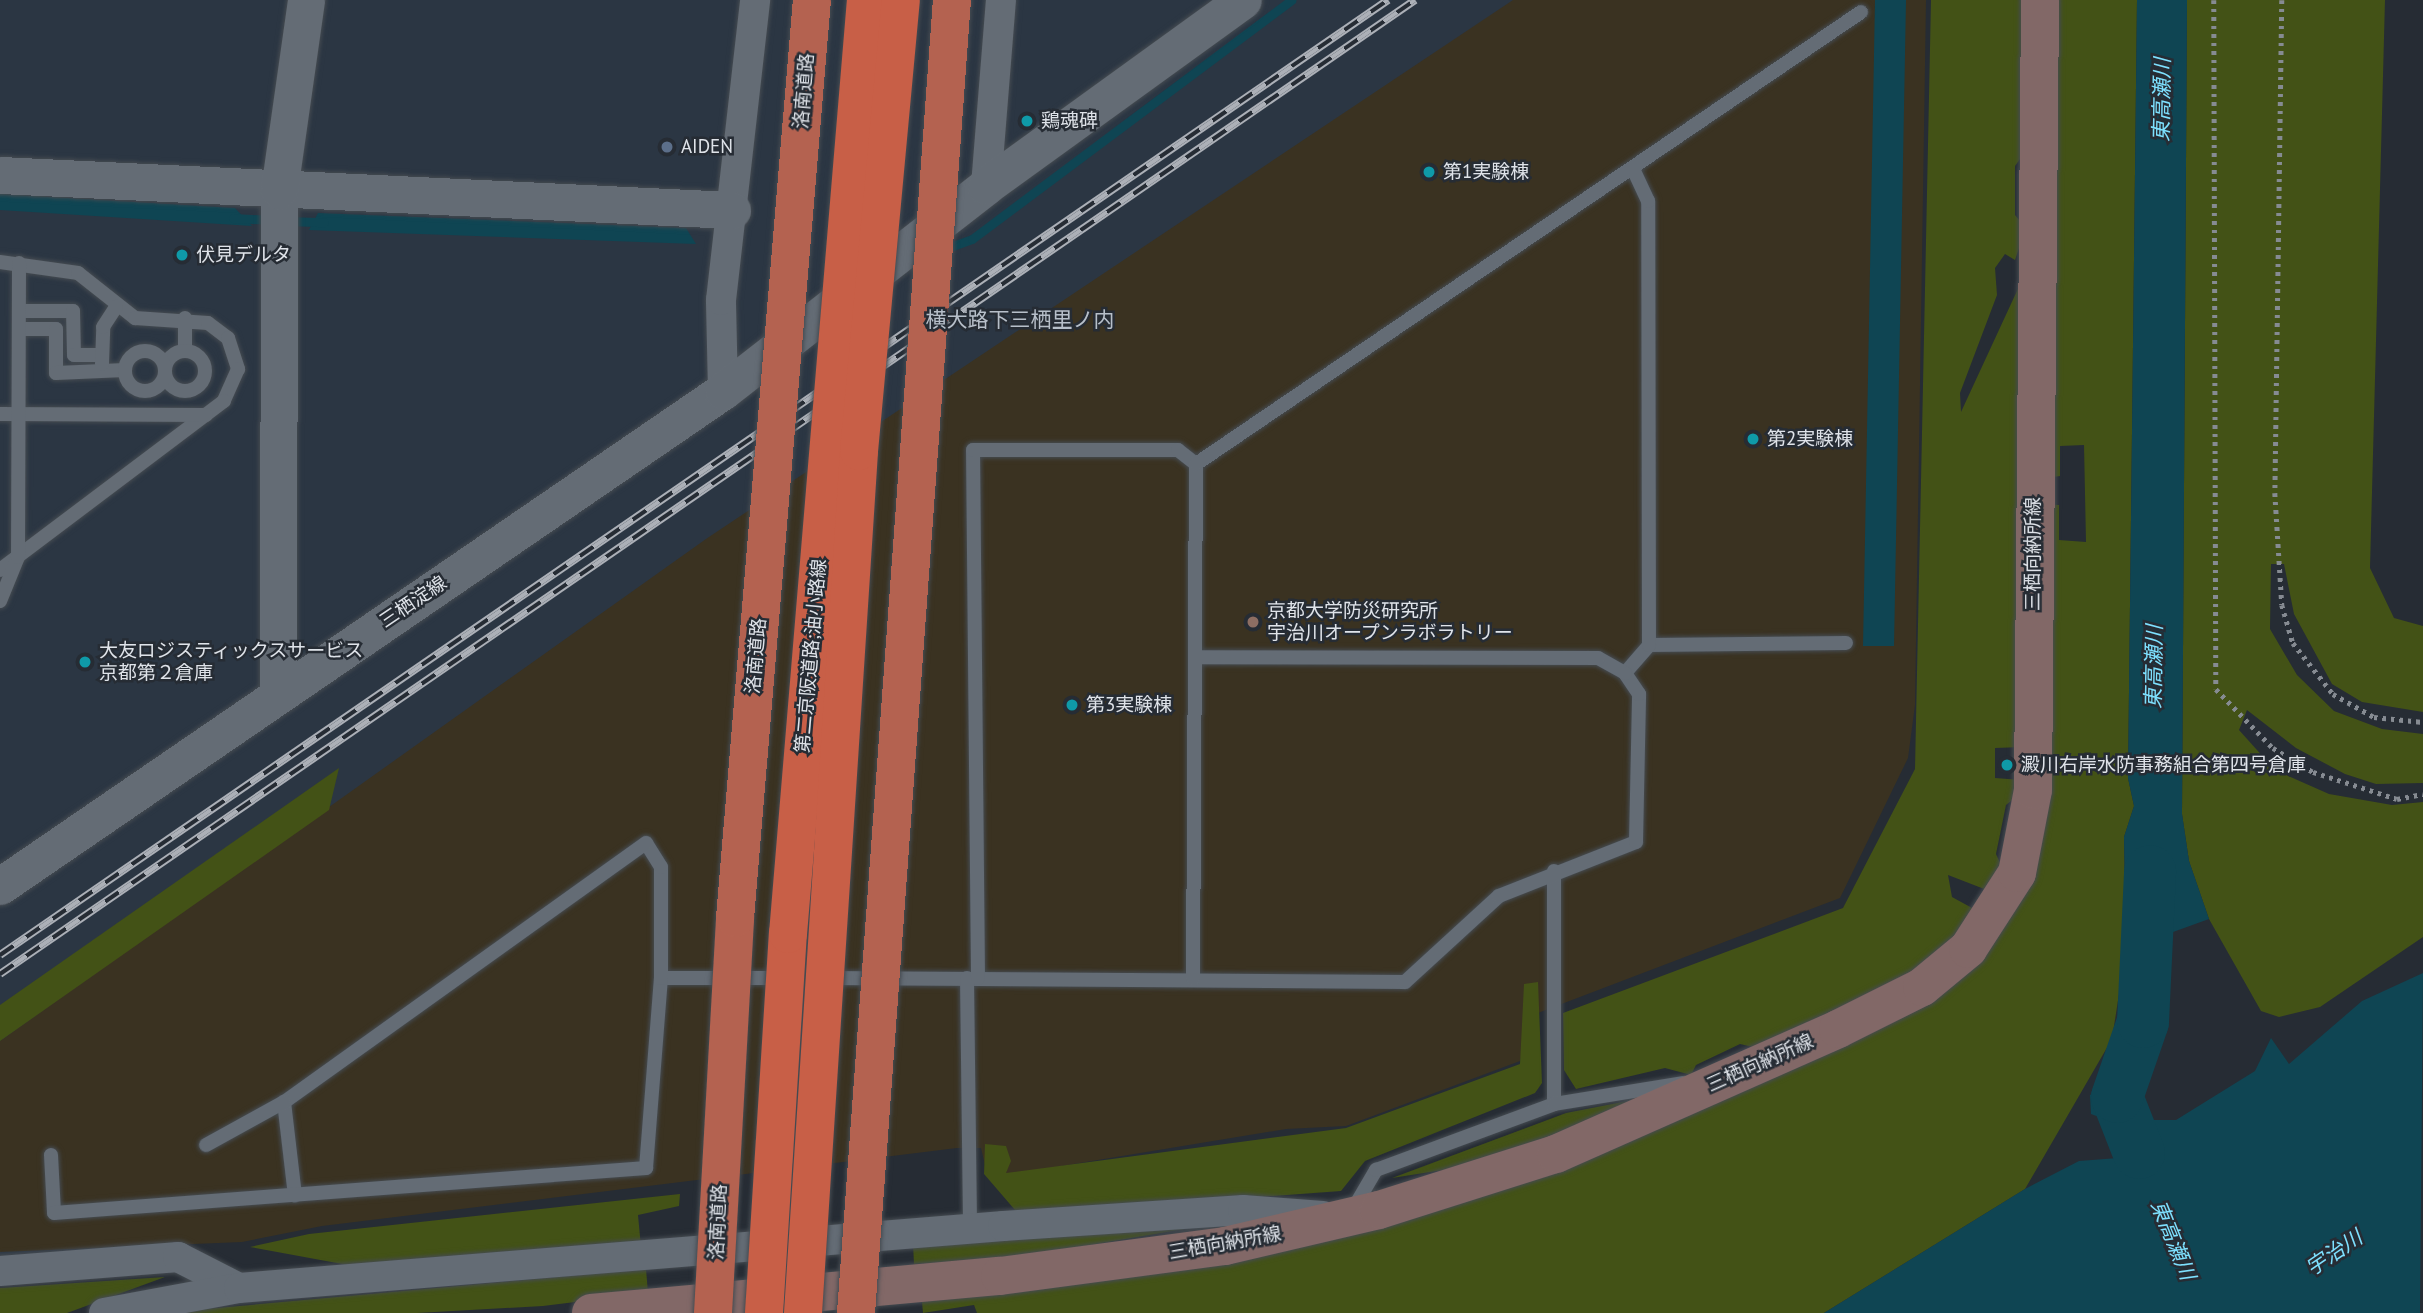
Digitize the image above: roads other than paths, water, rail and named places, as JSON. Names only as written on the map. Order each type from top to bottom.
[{"type":"highway","name":"洛南道路","points":[[713,1313],[735,918],[812,0]]},
{"type":"highway","name":"第二京阪道路;油小路線","points":[[764,1313],[788,934],[866,0]]},
{"type":"highway","name":"第二京阪道路;油小路線","points":[[803,1313],[856,492],[901,0]]},
{"type":"highway","points":[[856,1313],[952,0]]},
{"type":"main road","name":"三栖向納所線","points":[[591,1313],[1000,1276],[1225,1246],[1348,1217],[1556,1154],[1838,1029],[1945,971],[1998,911],[2023,854],[2033,790],[2040,0]]},
{"type":"street","points":[[278,694],[279,190],[306,0]]},
{"type":"street","points":[[723,391],[720,300],[755,0]]},
{"type":"street","points":[[986,186],[1001,0]]},
{"type":"street","name":"三栖淀線","points":[[0,886],[723,391],[910,248],[986,186],[1244,0]]},
{"type":"street","points":[[0,175],[732,210]]},
{"type":"street","points":[[104,1313],[239,1288],[970,1229],[1243,1210],[1348,1217]]},
{"type":"street","points":[[0,1271],[178,1257],[239,1288]]},
{"type":"lane","points":[[1196,464],[1861,12]]},
{"type":"lane","points":[[1625,673],[1649,645],[1648,201],[1633,169]]},
{"type":"lane","points":[[0,262],[79,273],[116,307],[135,318],[185,318],[218,328],[236,353],[232,390],[206,415],[0,570]]},
{"type":"lane","points":[[0,601],[18,557],[19,263]]},
{"type":"lane","points":[[102,378],[103,327],[116,307]]},
{"type":"lane","points":[[19,311],[73,311],[74,355],[102,355]]},
{"type":"lane","points":[[185,318],[185,351]]},
{"type":"lane","points":[[19,328],[56,328],[56,373],[102,378],[125,370]]},
{"type":"lane","points":[[185,351],[173,354],[165,370],[157,387],[145,391],[133,387],[125,370],[130,358],[149,351],[165,370],[173,388],[199,386],[205,367],[185,351]]},
{"type":"lane","points":[[0,414],[206,415]]},
{"type":"lane","points":[[970,1229],[973,450],[1178,450],[1196,464]]},
{"type":"lane","points":[[1193,979],[1197,657],[1196,464]]},
{"type":"lane","points":[[1649,645],[1846,643]]},
{"type":"lane","points":[[661,978],[1405,982],[1499,896],[1554,871],[1636,842],[1639,694],[1625,673],[1598,659],[1197,657]]},
{"type":"lane","points":[[51,1155],[54,1213],[646,1168],[661,978],[661,867],[646,843],[284,1102],[205,1145]]},
{"type":"lane","points":[[1554,871],[1555,1104]]},
{"type":"lane","points":[[1348,1217],[1376,1170],[1555,1104],[1729,1077]]},
{"type":"lane","points":[[284,1102],[295,1195]]},
{"type":"water","points":[[1875,0],[1906,0],[1894,646],[1863,646]]},
{"type":"water","points":[[2137,0],[2187,0],[2182,814],[2189,861],[2209,919],[2126,949],[2124,837],[2134,806],[2128,778]]},
{"type":"water","points":[[0,194],[235,208],[252,226],[0,210]]},
{"type":"water","points":[[318,213],[686,228],[696,244],[309,230]]},
{"type":"water","name":"宇治川","points":[[2423,973],[2420,1313],[1824,1313],[2025,1189],[2079,1161],[2118,1158],[2110,1121],[2091,1114],[2090,1095],[2112,1083],[2136,1091],[2151,1120],[2176,1120],[2255,1071],[2271,1038],[2289,1064],[2362,1001]]},
{"type":"waterway","points":[[950,247],[972,239],[1291,0]]},
{"type":"waterway","points":[[233,218],[272,220]]},
{"type":"waterway","points":[[286,221],[324,222]]},
{"type":"waterway","name":"東高瀬川","points":[[2139,1153],[2117,1097],[2143,1022],[2150,871]]},
{"type":"railway","points":[[0,955],[1388,0]]},
{"type":"railway","points":[[0,974],[1415,0]]},
{"type":"place","name":"鶏魂碑","points":[[1027,121]]},
{"type":"place","name":"AIDEN","points":[[667,147]]},
{"type":"place","name":"第1実験棟","points":[[1429,172]]},
{"type":"place","name":"伏見デルタ","points":[[182,255]]},
{"type":"place","name":"第2実験棟","points":[[1753,439]]},
{"type":"place","name":"京都大学防災研究所 宇治川オープンラボラトリー","points":[[1253,622]]},
{"type":"place","name":"大友ロジスティックスサービス 京都第２倉庫","points":[[85,662]]},
{"type":"place","name":"第3実験棟","points":[[1072,705]]},
{"type":"place","name":"澱川右岸水防事務組合第四号倉庫","points":[[2007,765]]},
{"type":"district","name":"横大路下三栖里ノ内","points":[[1020,320]]}]
